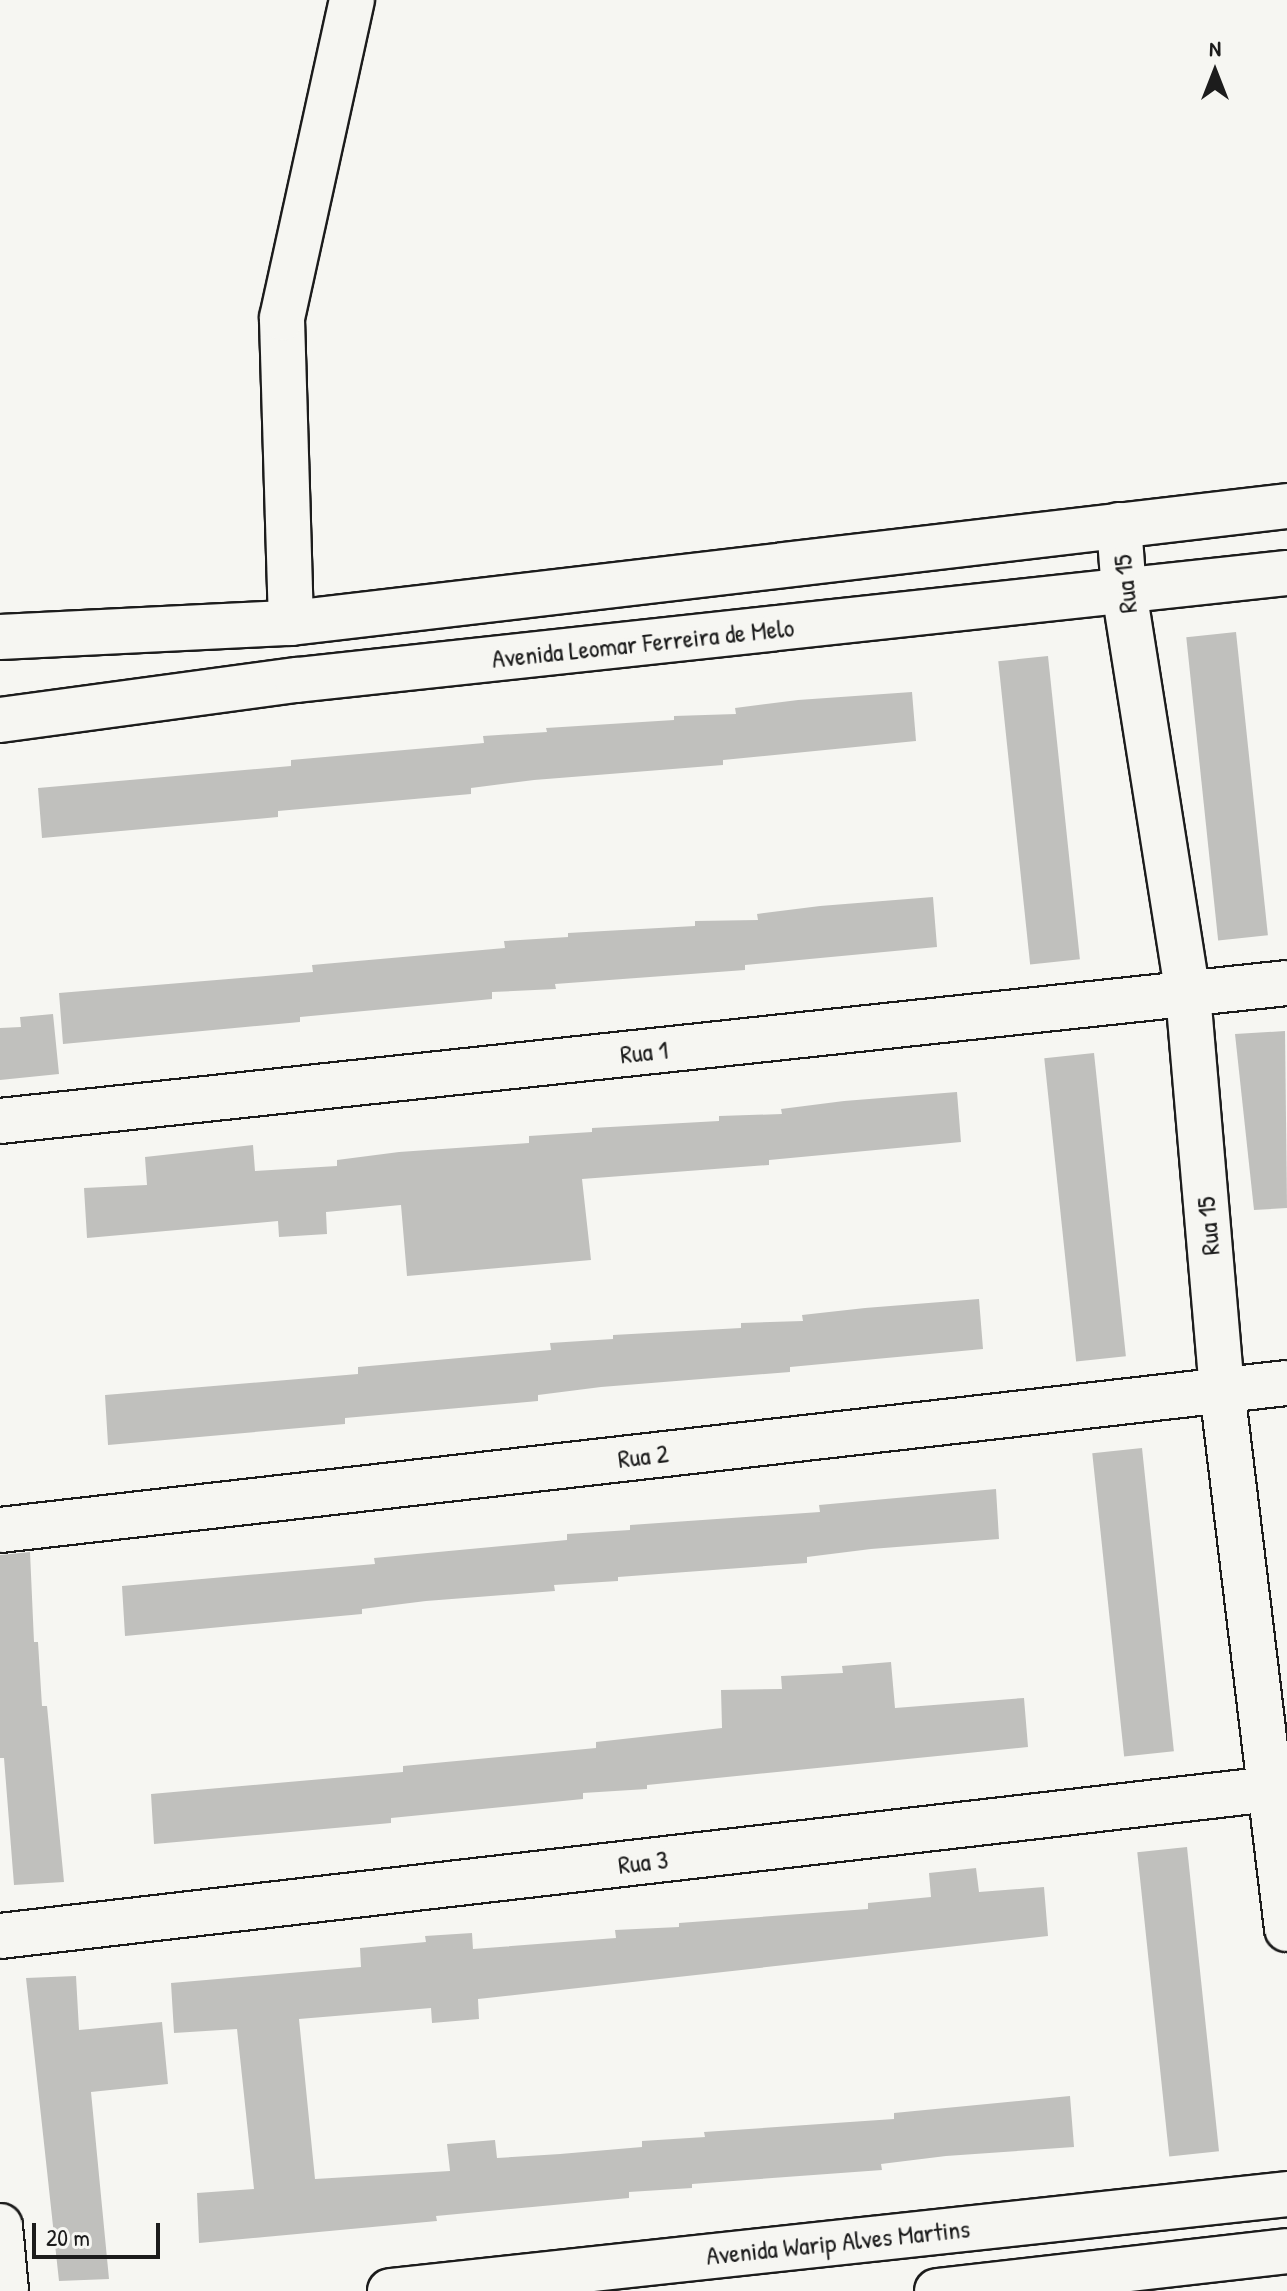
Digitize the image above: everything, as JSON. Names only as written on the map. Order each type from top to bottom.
[{"type":"street","points":[[291,623],[282,318],[352,0]]},
{"type":"street","points":[[0,637],[291,623],[1287,506]]},
{"type":"street","name":"Rua 15","points":[[1119,525],[1124,591],[1188,994],[1222,1390],[1279,1788],[1287,1929]]},
{"type":"street","name":"Avenida Leomar Ferreira de Melo","points":[[0,720],[297,680],[1287,573]]},
{"type":"street","name":"Rua 1","points":[[0,1121],[1287,983]]},
{"type":"street","name":"Rua 2","points":[[0,1530],[1287,1383]]},
{"type":"street","name":"Rua 3","points":[[0,1936],[1279,1788]]},
{"type":"street","name":"Avenida Warip Alves Martins","points":[[390,2291],[1287,2194]]},
{"type":"street","points":[[0,2226],[6,2291]]},
{"type":"street","points":[[937,2291],[1287,2251]]},
{"type":"building","points":[[1236,632],[1268,935],[1218,941],[1186,637]]},
{"type":"building","points":[[1048,656],[1080,959],[1030,965],[998,661]]},
{"type":"building","points":[[912,692],[916,741],[723,760],[723,765],[534,780],[471,788],[471,794],[278,811],[278,817],[42,838],[38,788],[291,766],[291,760],[484,743],[483,736],[547,732],[546,728],[674,720],[674,716],[736,714],[735,708],[798,700]]},
{"type":"building","points":[[933,897],[937,947],[745,965],[745,970],[555,984],[556,989],[492,992],[492,999],[300,1017],[300,1022],[63,1044],[59,993],[313,972],[312,965],[505,948],[504,941],[568,937],[568,933],[695,926],[695,921],[758,920],[757,914]]},
{"type":"building","points":[[53,1014],[59,1074],[0,1080],[0,1028],[21,1027],[20,1017]]},
{"type":"building","points":[[1285,1031],[1287,1208],[1254,1210],[1235,1034]]},
{"type":"building","points":[[1094,1053],[1126,1356],[1076,1362],[1044,1058]]},
{"type":"building","points":[[957,1092],[961,1142],[769,1160],[769,1165],[582,1179],[591,1260],[407,1276],[401,1205],[326,1212],[327,1234],[279,1237],[278,1221],[87,1238],[84,1188],[147,1185],[145,1157],[253,1145],[255,1171],[337,1166],[337,1160],[399,1152],[529,1143],[529,1136],[592,1132],[592,1128],[719,1121],[719,1116],[782,1114],[781,1109],[844,1101]]},
{"type":"building","points":[[979,1299],[983,1349],[790,1367],[790,1372],[601,1387],[538,1395],[538,1401],[345,1418],[345,1424],[108,1445],[105,1395],[358,1374],[358,1367],[551,1350],[550,1343],[613,1339],[613,1335],[741,1328],[741,1323],[803,1321],[802,1315]]},
{"type":"building","points":[[1142,1448],[1174,1751],[1124,1757],[1092,1453]]},
{"type":"building","points":[[996,1489],[999,1539],[807,1557],[807,1563],[618,1577],[618,1581],[554,1585],[555,1591],[362,1609],[362,1614],[125,1636],[122,1586],[375,1564],[374,1558],[567,1540],[567,1534],[630,1530],[630,1525],[820,1512],[819,1505]]},
{"type":"building","points":[[30,1552],[34,1642],[38,1642],[42,1706],[47,1706],[64,1882],[14,1885],[4,1758],[0,1758],[0,1555]]},
{"type":"building","points":[[891,1662],[895,1708],[1024,1698],[1028,1747],[647,1785],[647,1789],[583,1793],[583,1799],[391,1818],[391,1823],[154,1844],[151,1794],[403,1772],[403,1766],[596,1748],[596,1742],[722,1728],[721,1690],[782,1689],[781,1676],[843,1673],[842,1666]]},
{"type":"building","points":[[1187,1847],[1219,2151],[1169,2157],[1137,1852]]},
{"type":"building","points":[[976,1868],[979,1892],[1044,1887],[1048,1936],[478,1999],[479,2019],[432,2023],[431,2008],[299,2019],[315,2179],[450,2171],[447,2144],[495,2140],[497,2158],[560,2154],[642,2147],[642,2141],[705,2137],[704,2132],[894,2119],[894,2113],[1070,2096],[1074,2147],[946,2156],[881,2164],[882,2170],[692,2184],[692,2188],[629,2192],[629,2198],[436,2216],[437,2221],[199,2243],[197,2193],[254,2189],[237,2029],[174,2033],[171,1983],[361,1967],[360,1948],[426,1942],[425,1936],[472,1933],[473,1949],[616,1938],[615,1930],[679,1927],[679,1923],[868,1909],[868,1903],[931,1897],[929,1873]]},
{"type":"building","points":[[76,1976],[79,2030],[162,2022],[168,2084],[91,2092],[109,2279],[59,2281],[26,1978]]}]
